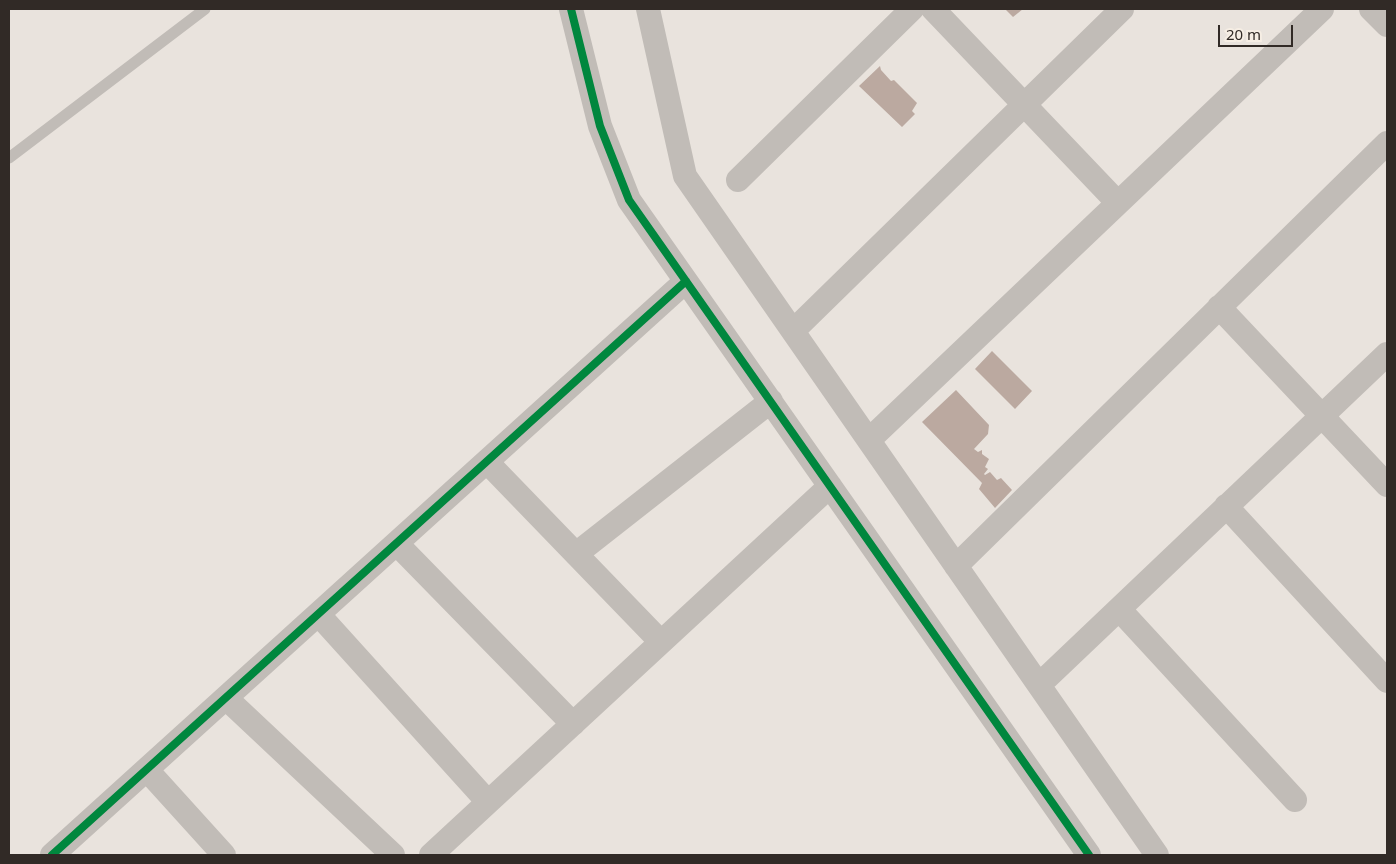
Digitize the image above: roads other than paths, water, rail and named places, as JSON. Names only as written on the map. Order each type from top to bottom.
[{"type":"street","points":[[571,9],[600,126],[629,200],[1089,855]]},
{"type":"street","points":[[648,9],[685,176],[1157,855]]},
{"type":"street","points":[[738,180],[912,9]]},
{"type":"street","points":[[934,9],[1118,204]]},
{"type":"street","points":[[794,331],[1122,9]]},
{"type":"street","points":[[869,440],[1322,9]]},
{"type":"street","points":[[1371,9],[1387,26]]},
{"type":"street","points":[[956,566],[1387,143]]},
{"type":"street","points":[[61,852],[148,770],[686,281]]},
{"type":"street","points":[[1219,307],[1323,415],[1387,485]]},
{"type":"street","points":[[1039,685],[1387,354]]},
{"type":"street","points":[[576,554],[771,402]]},
{"type":"street","points":[[487,462],[661,642]]},
{"type":"street","points":[[431,855],[830,486]]},
{"type":"street","points":[[1226,506],[1387,681]]},
{"type":"street","points":[[398,544],[573,724]]},
{"type":"street","points":[[1119,609],[1295,800]]},
{"type":"street","points":[[319,615],[488,802]]},
{"type":"street","points":[[227,699],[393,855]]},
{"type":"street","points":[[148,770],[224,855]]},
{"type":"lane","points":[[9,158],[205,9]]}]
